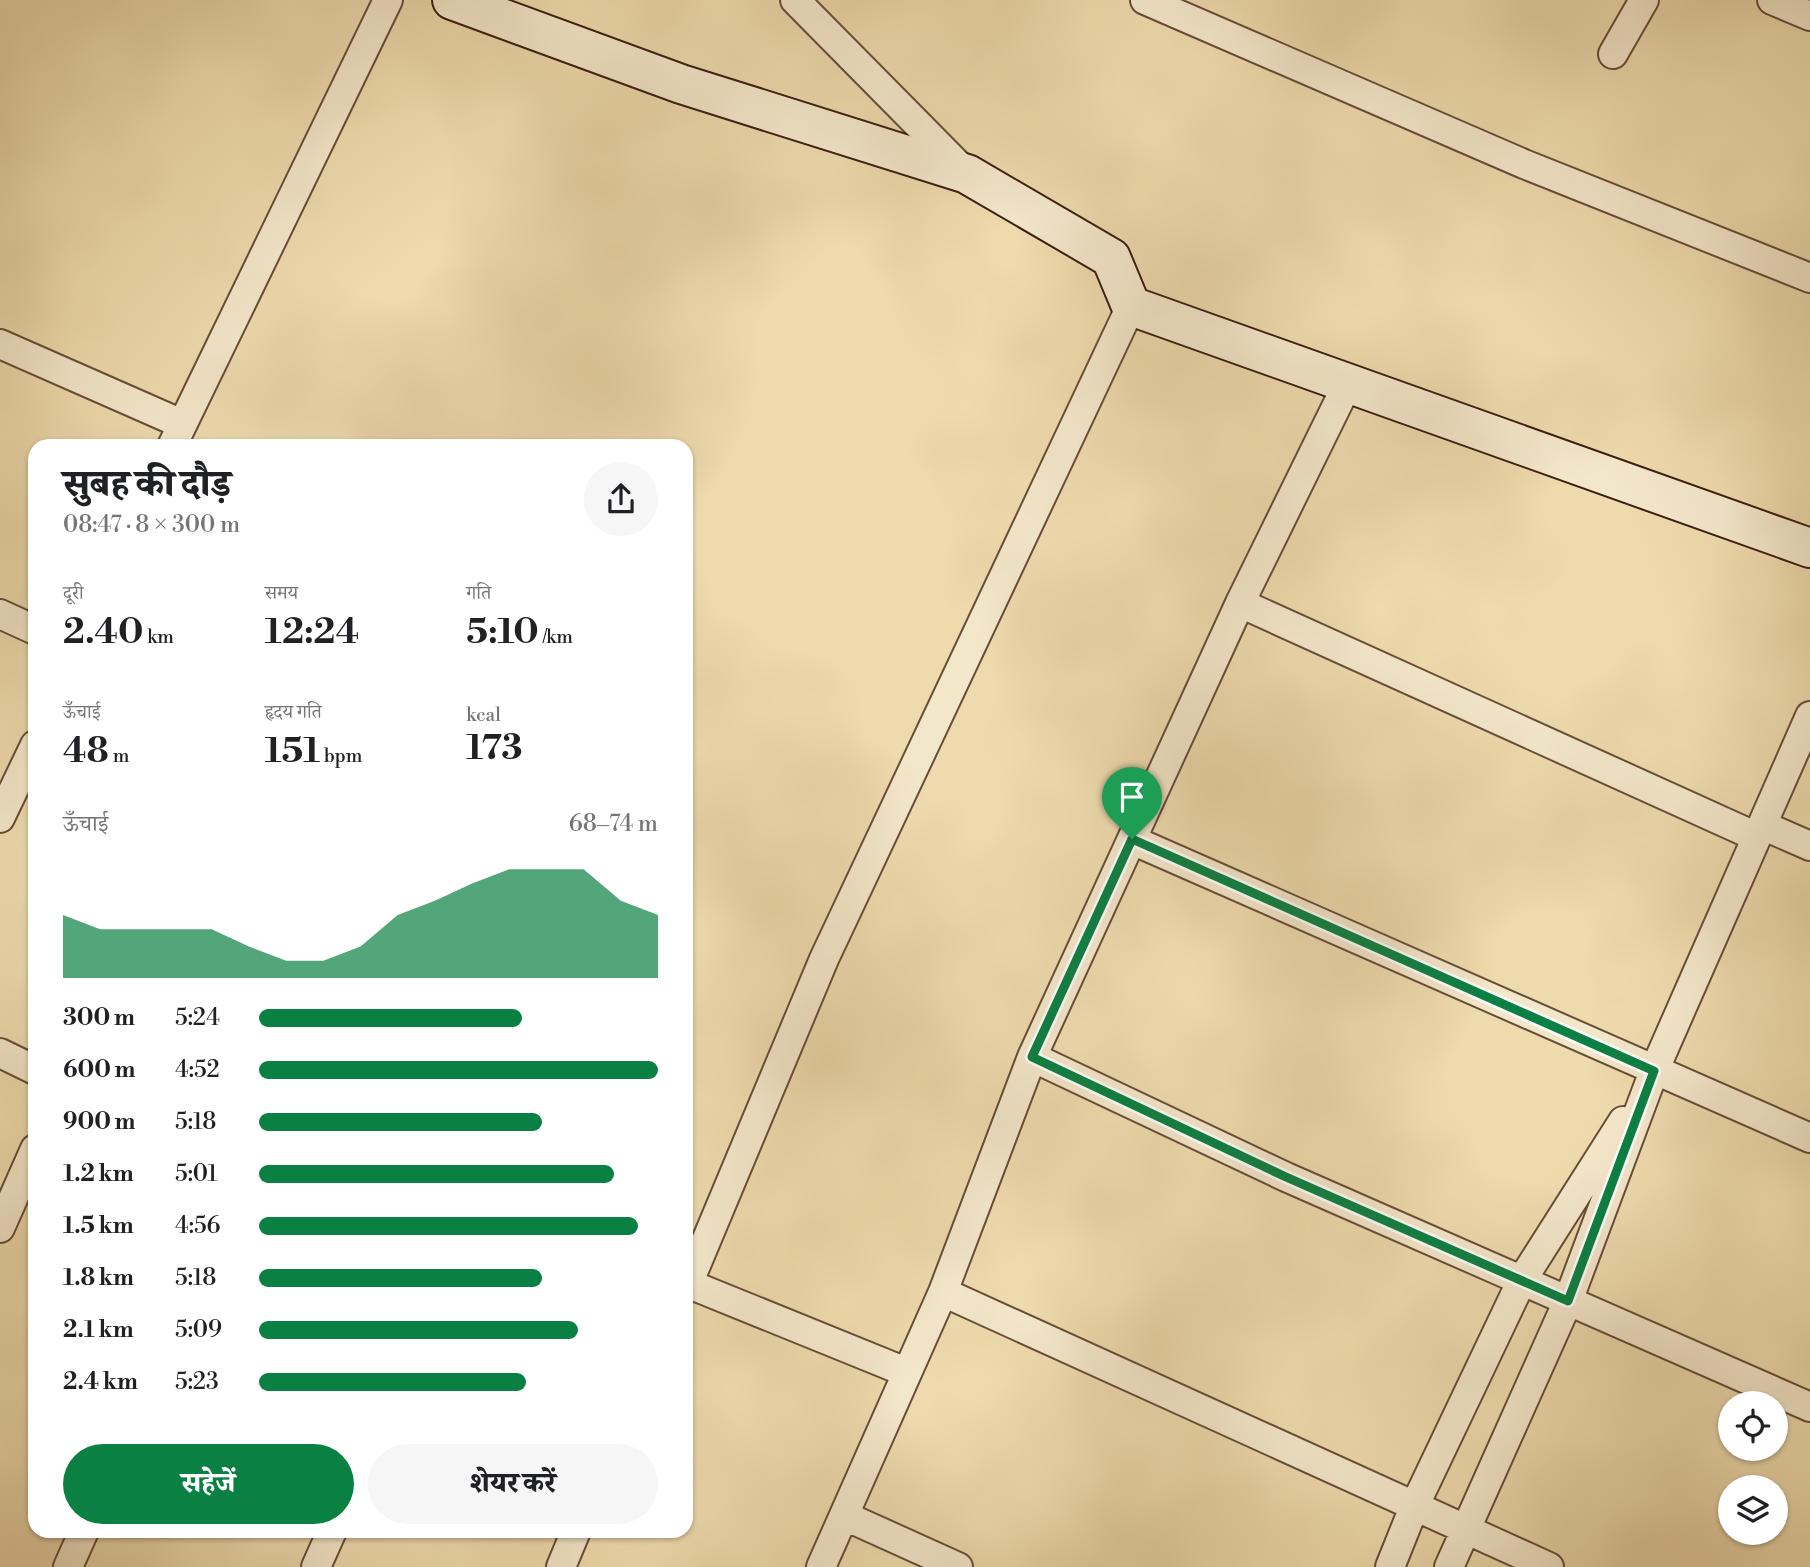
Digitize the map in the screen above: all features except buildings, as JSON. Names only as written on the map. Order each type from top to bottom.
[{"type":"street","points":[[0,344],[177,435],[388,0]]},
{"type":"street","points":[[452,0],[681,84],[967,174],[1111,258],[1131,306],[824,959],[693,1273]]},
{"type":"street","points":[[795,0],[967,174]]},
{"type":"street","points":[[1145,0],[1524,164],[1810,278]]},
{"type":"street","points":[[1613,54],[1644,0]]},
{"type":"street","points":[[1772,0],[1810,16]]},
{"type":"street","points":[[1131,306],[1810,548]]},
{"type":"street","points":[[821,1567],[943,1292],[1032,1057],[1240,603],[1348,383]]},
{"type":"street","points":[[1240,603],[1760,831],[1810,846]]},
{"type":"street","points":[[0,614],[28,627]]},
{"type":"street","points":[[1449,1567],[1568,1301],[1654,1071],[1810,716]]},
{"type":"street","points":[[0,818],[28,760]]},
{"type":"street","points":[[1132,839],[1810,1138]]},
{"type":"street","points":[[0,1053],[28,1067]]},
{"type":"street","points":[[1032,1057],[1286,1177],[1810,1407]]},
{"type":"street","points":[[1390,1567],[1414,1507],[1522,1280],[1654,1071]]},
{"type":"street","points":[[0,1228],[28,1165]]},
{"type":"street","points":[[693,1289],[906,1372]]},
{"type":"street","points":[[943,1292],[1549,1567]]},
{"type":"street","points":[[845,1516],[958,1567]]},
{"type":"street","points":[[68,1567],[81,1538]]},
{"type":"street","points":[[316,1567],[329,1538]]},
{"type":"street","points":[[561,1567],[573,1538]]},
{"type":"route","points":[[1132,839],[1654,1071],[1568,1301],[1286,1177],[1032,1057],[1132,839]]}]
